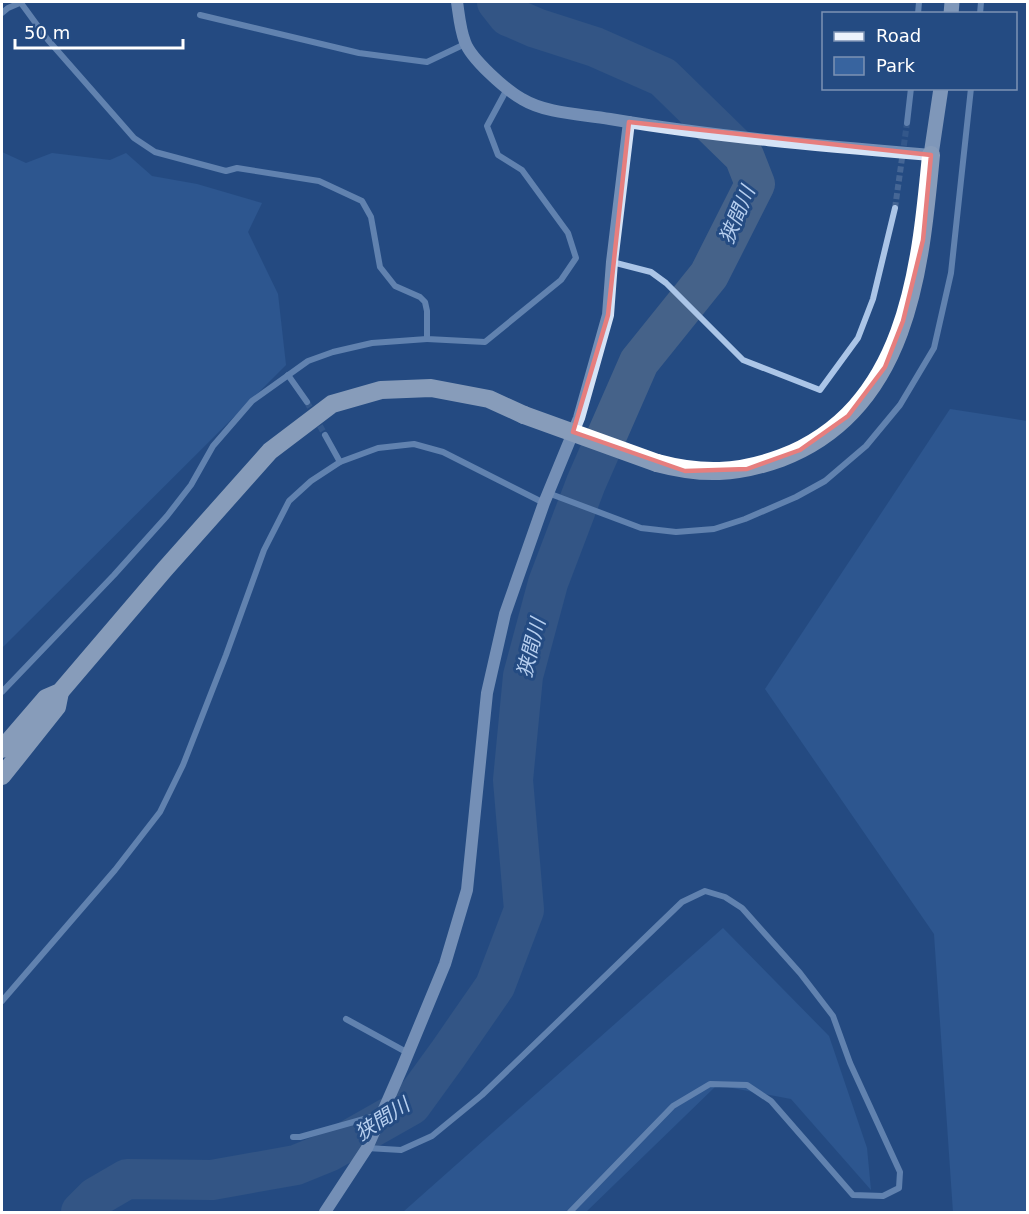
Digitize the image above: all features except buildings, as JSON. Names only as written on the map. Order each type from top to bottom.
[{"type":"highway","points":[[2,749],[45,698],[60,692],[270,451],[332,404],[381,390],[431,388],[489,399],[524,415],[657,463],[686,471],[716,472],[747,468],[800,450],[826,435],[848,416],[885,367],[903,321],[923,240],[931,155]]},
{"type":"highway","points":[[2,776],[57,707],[60,692]]},
{"type":"main road","points":[[931,155],[941,90]]},
{"type":"street","points":[[2,13],[22,2],[48,40],[134,138],[155,152],[226,171],[237,168],[319,181],[362,201],[370,217],[380,267],[394,286],[420,297],[425,302],[427,339]]},
{"type":"street","points":[[457,2],[465,44],[475,57],[507,89],[540,107],[629,122],[772,141],[931,155]]},
{"type":"street","points":[[200,15],[359,53],[427,62],[465,44]]},
{"type":"street","points":[[2,692],[167,516],[191,485],[213,446],[252,401],[308,361],[333,352],[372,343],[427,339],[485,342],[561,280],[576,258],[568,233],[522,170],[498,155],[487,126],[507,89]]},
{"type":"street","points":[[907,123],[911,90]]},
{"type":"street","points":[[2,1001],[115,870],[160,812],[183,765],[264,550],[289,501],[311,481],[340,462],[378,448],[414,444],[443,452],[546,498],[606,513],[641,528],[676,532],[714,529],[745,519],[796,497],[825,481],[866,446],[900,405],[934,348],[951,273],[971,90]]},
{"type":"street","points":[[325,1212],[366,1148],[382,1114],[445,964],[467,891],[487,693],[505,614],[546,498],[579,418],[608,315],[629,122]]},
{"type":"street","points":[[612,262],[651,272],[666,283],[743,360],[820,390],[858,339],[873,299],[896,208]]},
{"type":"street","points":[[288,375],[307,402]]},
{"type":"street","points":[[326,435],[340,462]]},
{"type":"street","points":[[366,1148],[401,1150],[432,1136],[482,1095],[682,902],[705,891],[725,897],[742,908],[800,973],[833,1016],[850,1063],[900,1172],[899,1188],[883,1196],[853,1195],[771,1101],[747,1085],[710,1084],[673,1106],[570,1212]]},
{"type":"street","points":[[346,1019],[408,1053]]},
{"type":"street","points":[[293,1137],[382,1114]]},
{"type":"highlighted area","points":[[629,122],[931,155],[923,240],[903,321],[885,367],[848,416],[800,450],[747,469],[685,471],[573,432],[608,315]]},
{"type":"green space","points":[[2,152],[26,163],[52,153],[110,160],[126,153],[152,176],[197,184],[262,203],[248,232],[278,294],[286,365],[2,648]]},
{"type":"green space","points":[[950,409],[1027,421],[1027,1212],[953,1212],[934,934],[765,689]]},
{"type":"green space","points":[[723,928],[829,1036],[867,1148],[871,1190],[791,1099],[717,1085],[586,1212],[403,1212]]},
{"type":"waterway","name":"狭間川","points":[[81,1212],[96,1197],[127,1179],[212,1180],[296,1165],[328,1152],[411,1105],[495,986],[524,910],[513,780],[523,676],[548,583],[586,483],[639,362],[709,275],[755,184],[744,156],[663,77],[595,47],[536,28],[508,16],[497,2]]},
{"type":"tunnel","points":[[895,208],[907,123]]},
{"type":"tunnel","points":[[307,402],[325,435]]}]
